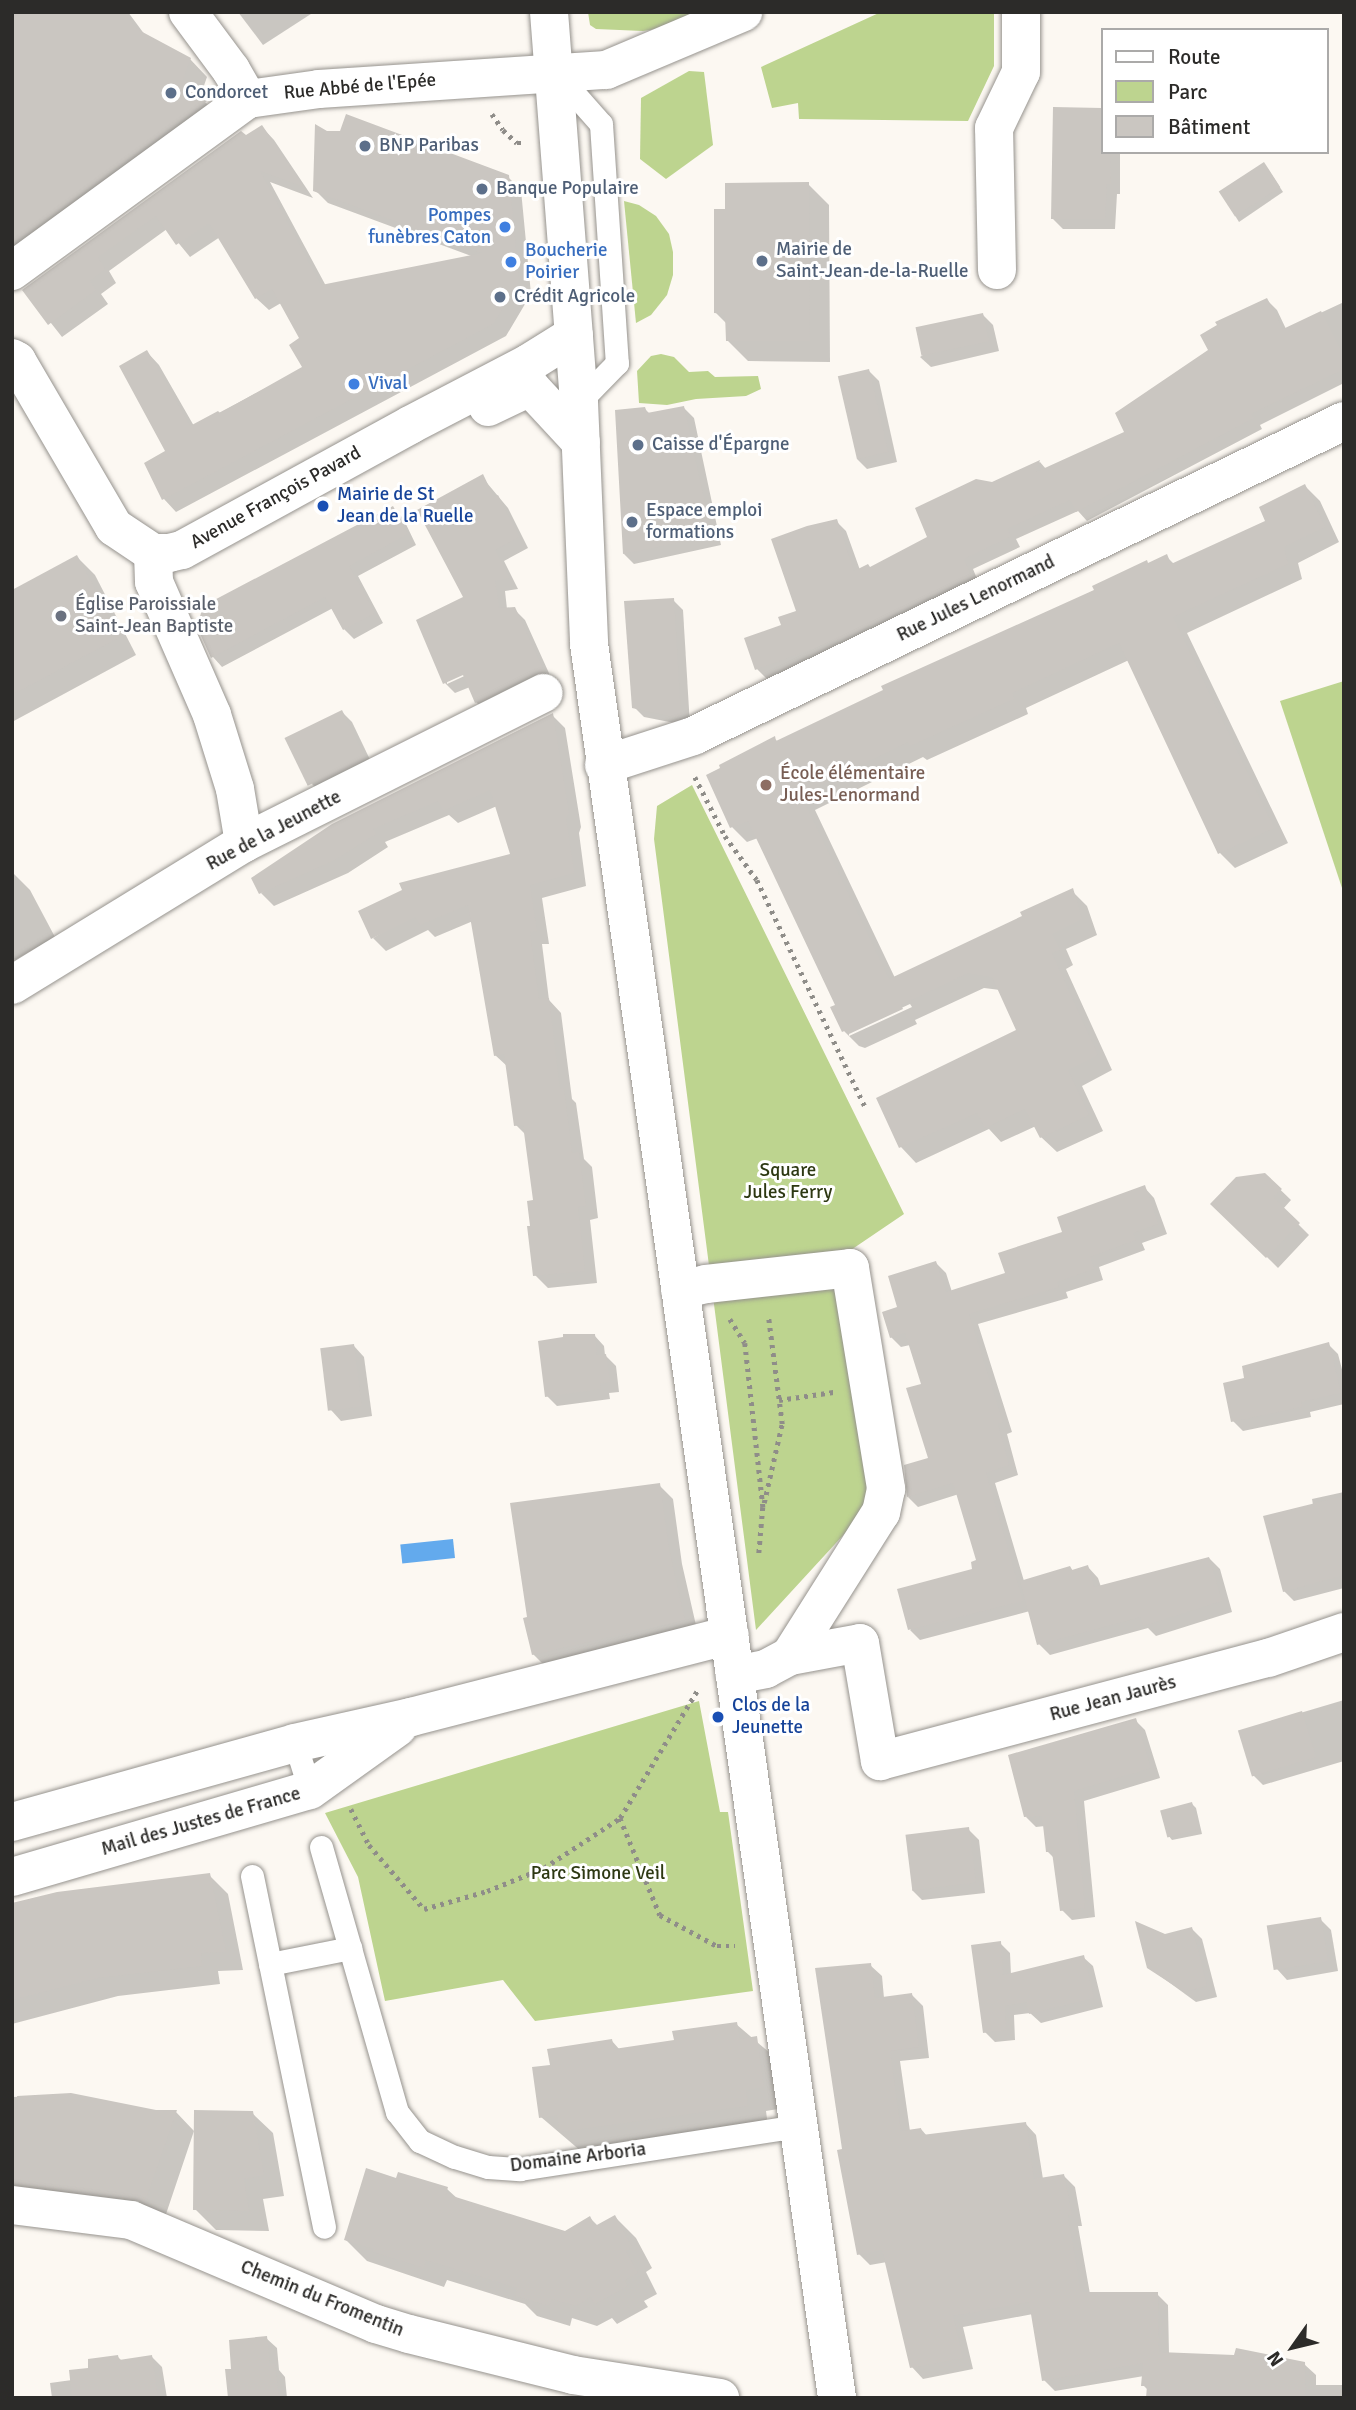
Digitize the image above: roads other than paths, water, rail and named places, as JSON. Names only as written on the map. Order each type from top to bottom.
[{"type":"street","points":[[188,12],[231,70],[248,99]]},
{"type":"street","points":[[549,12],[579,402],[589,644],[837,2398]]},
{"type":"street","name":"Rue Abbé de l'Epée","points":[[12,271],[248,99],[300,91],[606,70],[743,12]]},
{"type":"street","points":[[997,270],[994,128],[1021,72],[1021,12]]},
{"type":"street","name":"Avenue François Pavard","points":[[167,551],[529,363],[574,335]]},
{"type":"street","points":[[14,354],[103,514],[114,527],[167,551]]},
{"type":"street","points":[[244,843],[235,789],[212,715],[153,582],[167,551],[530,387],[581,442]]},
{"type":"street","name":"Rue Jules Lenormand","points":[[604,765],[692,736],[1344,421]]},
{"type":"street","name":"Rue de la Jeunette","points":[[12,985],[244,843],[544,693]]},
{"type":"street","points":[[680,1290],[763,1277],[850,1268],[886,1489],[881,1512],[790,1656],[766,1669],[735,1675]]},
{"type":"street","name":"Rue Jean Jaurès","points":[[790,1656],[860,1643],[880,1760],[1268,1658],[1344,1632]]},
{"type":"street","name":"Mail des Justes de France","points":[[12,1822],[295,1743],[411,1717],[730,1635]]},
{"type":"street","name":"Mail des Justes de France","points":[[12,1877],[310,1790],[411,1717]]},
{"type":"street","name":"Chemin du Fromentin","points":[[12,2205],[131,2220],[376,2324],[409,2334],[573,2375],[720,2398]]},
{"type":"lane","points":[[555,72],[601,124],[617,363],[579,402]]},
{"type":"lane","points":[[295,1743],[310,1790]]},
{"type":"lane","name":"Domaine Arboria","points":[[321,1846],[397,2112],[420,2141],[455,2157],[488,2166],[520,2169],[799,2126]]},
{"type":"lane","points":[[252,1876],[324,2227]]},
{"type":"lane","points":[[271,1964],[350,1948]]},
{"type":"water","points":[[453,1539],[455,1558],[402,1563],[400,1545]]},
{"type":"place","name":"Condorcet","points":[[171,93]]},
{"type":"place","name":"BNP Paribas","points":[[365,146]]},
{"type":"place","name":"Banque Populaire","points":[[482,189]]},
{"type":"place","name":"Pompes funèbres Caton","points":[[505,227]]},
{"type":"place","name":"Mairie de Saint-Jean-de-la-Ruelle","points":[[762,261]]},
{"type":"place","name":"Boucherie Poirier","points":[[511,262]]},
{"type":"place","name":"Crédit Agricole","points":[[500,297]]},
{"type":"place","name":"Vival","points":[[354,384]]},
{"type":"place","name":"Caisse d'Épargne","points":[[638,445]]},
{"type":"place","name":"Mairie de St Jean de la Ruelle","points":[[323,506]]},
{"type":"place","name":"Espace emploi formations","points":[[632,522]]},
{"type":"place","name":"Église Paroissiale Saint-Jean Baptiste","points":[[61,616]]},
{"type":"place","name":"École élémentaire Jules-Lenormand","points":[[766,785]]},
{"type":"place","name":"Clos de la Jeunette","points":[[718,1717]]},
{"type":"park label","name":"Square Jules Ferry","points":[[788,1182]]},
{"type":"park label","name":"Parc Simone Veil","points":[[598,1874]]}]
